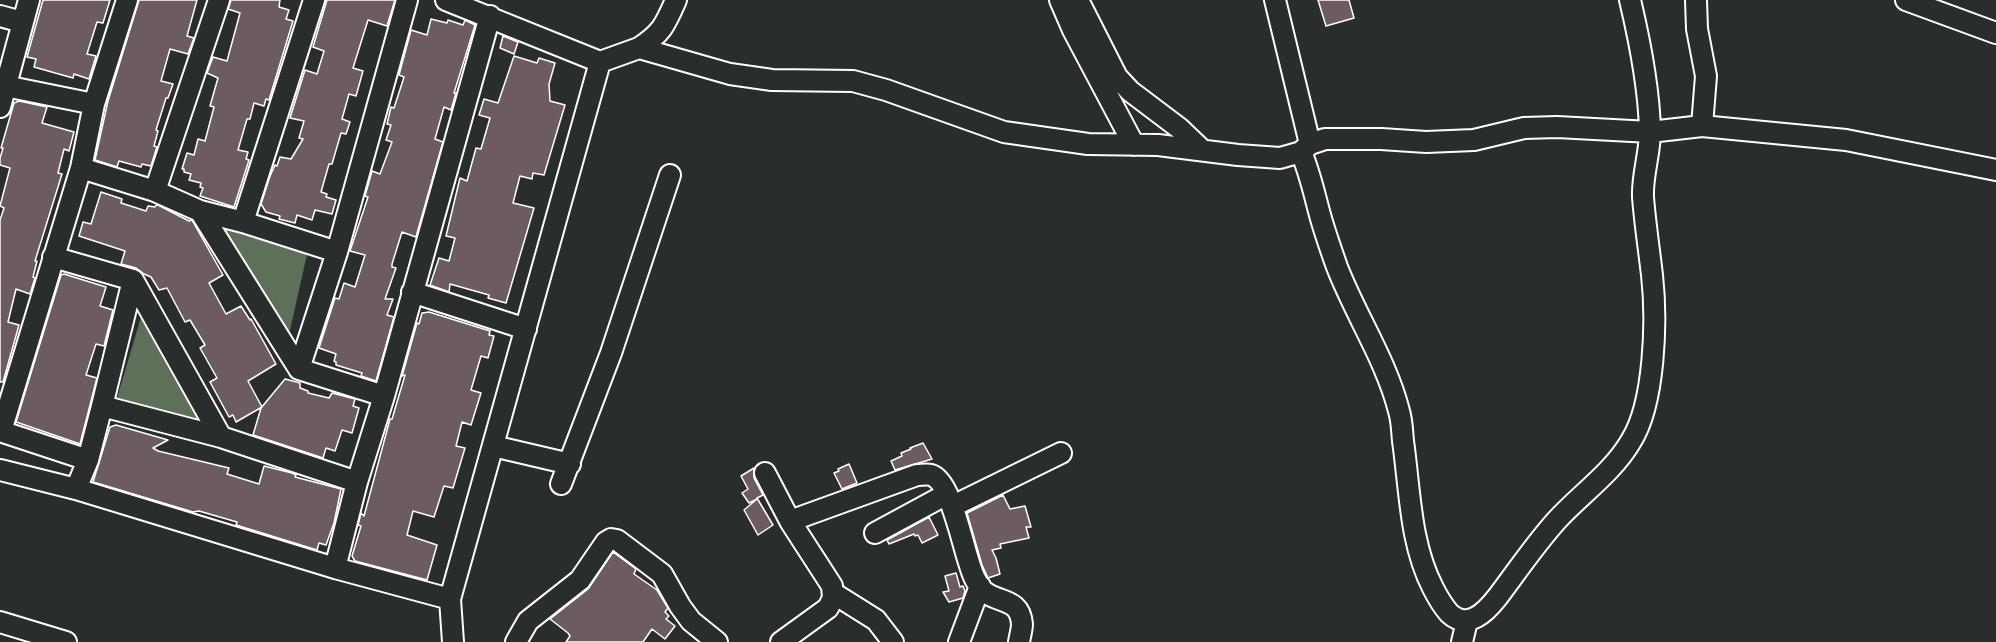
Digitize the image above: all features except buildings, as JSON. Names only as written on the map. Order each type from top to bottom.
[{"type":"street","points":[[0,106],[29,0]]},
{"type":"street","points":[[88,460],[1,431],[52,257],[81,168],[94,104],[128,0]]},
{"type":"street","points":[[155,191],[219,0]]},
{"type":"street","points":[[243,222],[314,0]]},
{"type":"street","points":[[300,369],[337,252],[407,0]]},
{"type":"street","points":[[446,0],[600,62],[639,48],[658,35],[676,0]]},
{"type":"street","points":[[1060,0],[1134,145]]},
{"type":"street","points":[[1078,0],[1117,77],[1130,91],[1179,128],[1202,150]]},
{"type":"street","points":[[1275,0],[1320,214],[1338,268],[1363,326],[1382,360],[1400,415],[1415,538],[1422,568],[1448,612],[1458,620],[1467,621],[1483,613],[1556,521],[1617,461],[1632,440],[1643,416],[1651,379],[1653,326],[1653,279],[1642,181],[1648,158],[1650,132],[1636,26],[1630,0]]},
{"type":"street","points":[[1696,0],[1697,29],[1706,76],[1702,126]]},
{"type":"street","points":[[1906,0],[1996,33]]},
{"type":"street","points":[[0,16],[22,22]]},
{"type":"street","points":[[335,568],[357,482],[384,396],[490,16]]},
{"type":"street","points":[[639,48],[730,74],[772,80],[853,81],[886,90],[1004,132],[1088,144],[1158,145],[1280,158],[1325,139],[1426,142],[1474,140],[1524,128],[1650,132],[1702,126],[1846,140],[1996,171]]},
{"type":"street","points":[[453,642],[450,599],[600,62]]},
{"type":"street","points":[[5,86],[94,104]]},
{"type":"street","points":[[81,168],[155,191],[200,211],[337,252]]},
{"type":"street","points":[[561,484],[611,353],[670,175]]},
{"type":"street","points":[[200,211],[300,369],[384,396]]},
{"type":"street","points":[[52,257],[133,280],[221,437]]},
{"type":"street","points":[[76,489],[88,460],[133,280]]},
{"type":"street","points":[[412,292],[526,329]]},
{"type":"street","points":[[102,406],[221,437],[357,482]]},
{"type":"street","points":[[493,446],[570,464]]},
{"type":"street","points":[[875,533],[1061,453]]},
{"type":"street","points":[[0,471],[76,489],[335,568],[450,599]]},
{"type":"street","points":[[765,473],[790,521],[832,586],[833,598],[828,608],[781,642]]},
{"type":"street","points":[[790,521],[917,475],[932,475],[940,481],[950,500],[975,580],[985,593],[1011,602],[1019,615],[1022,625],[1019,642]]},
{"type":"street","points":[[516,642],[528,621],[580,580],[606,542],[611,539],[617,540],[662,574],[691,621],[717,642]]},
{"type":"street","points":[[959,642],[980,586]]},
{"type":"street","points":[[832,593],[876,620],[894,642]]},
{"type":"street","points":[[1462,642],[1467,621]]},
{"type":"street","points":[[0,622],[66,642]]},
{"type":"green space","points":[[217,222],[308,250],[288,339]]},
{"type":"green space","points":[[141,317],[203,420],[117,398]]}]
